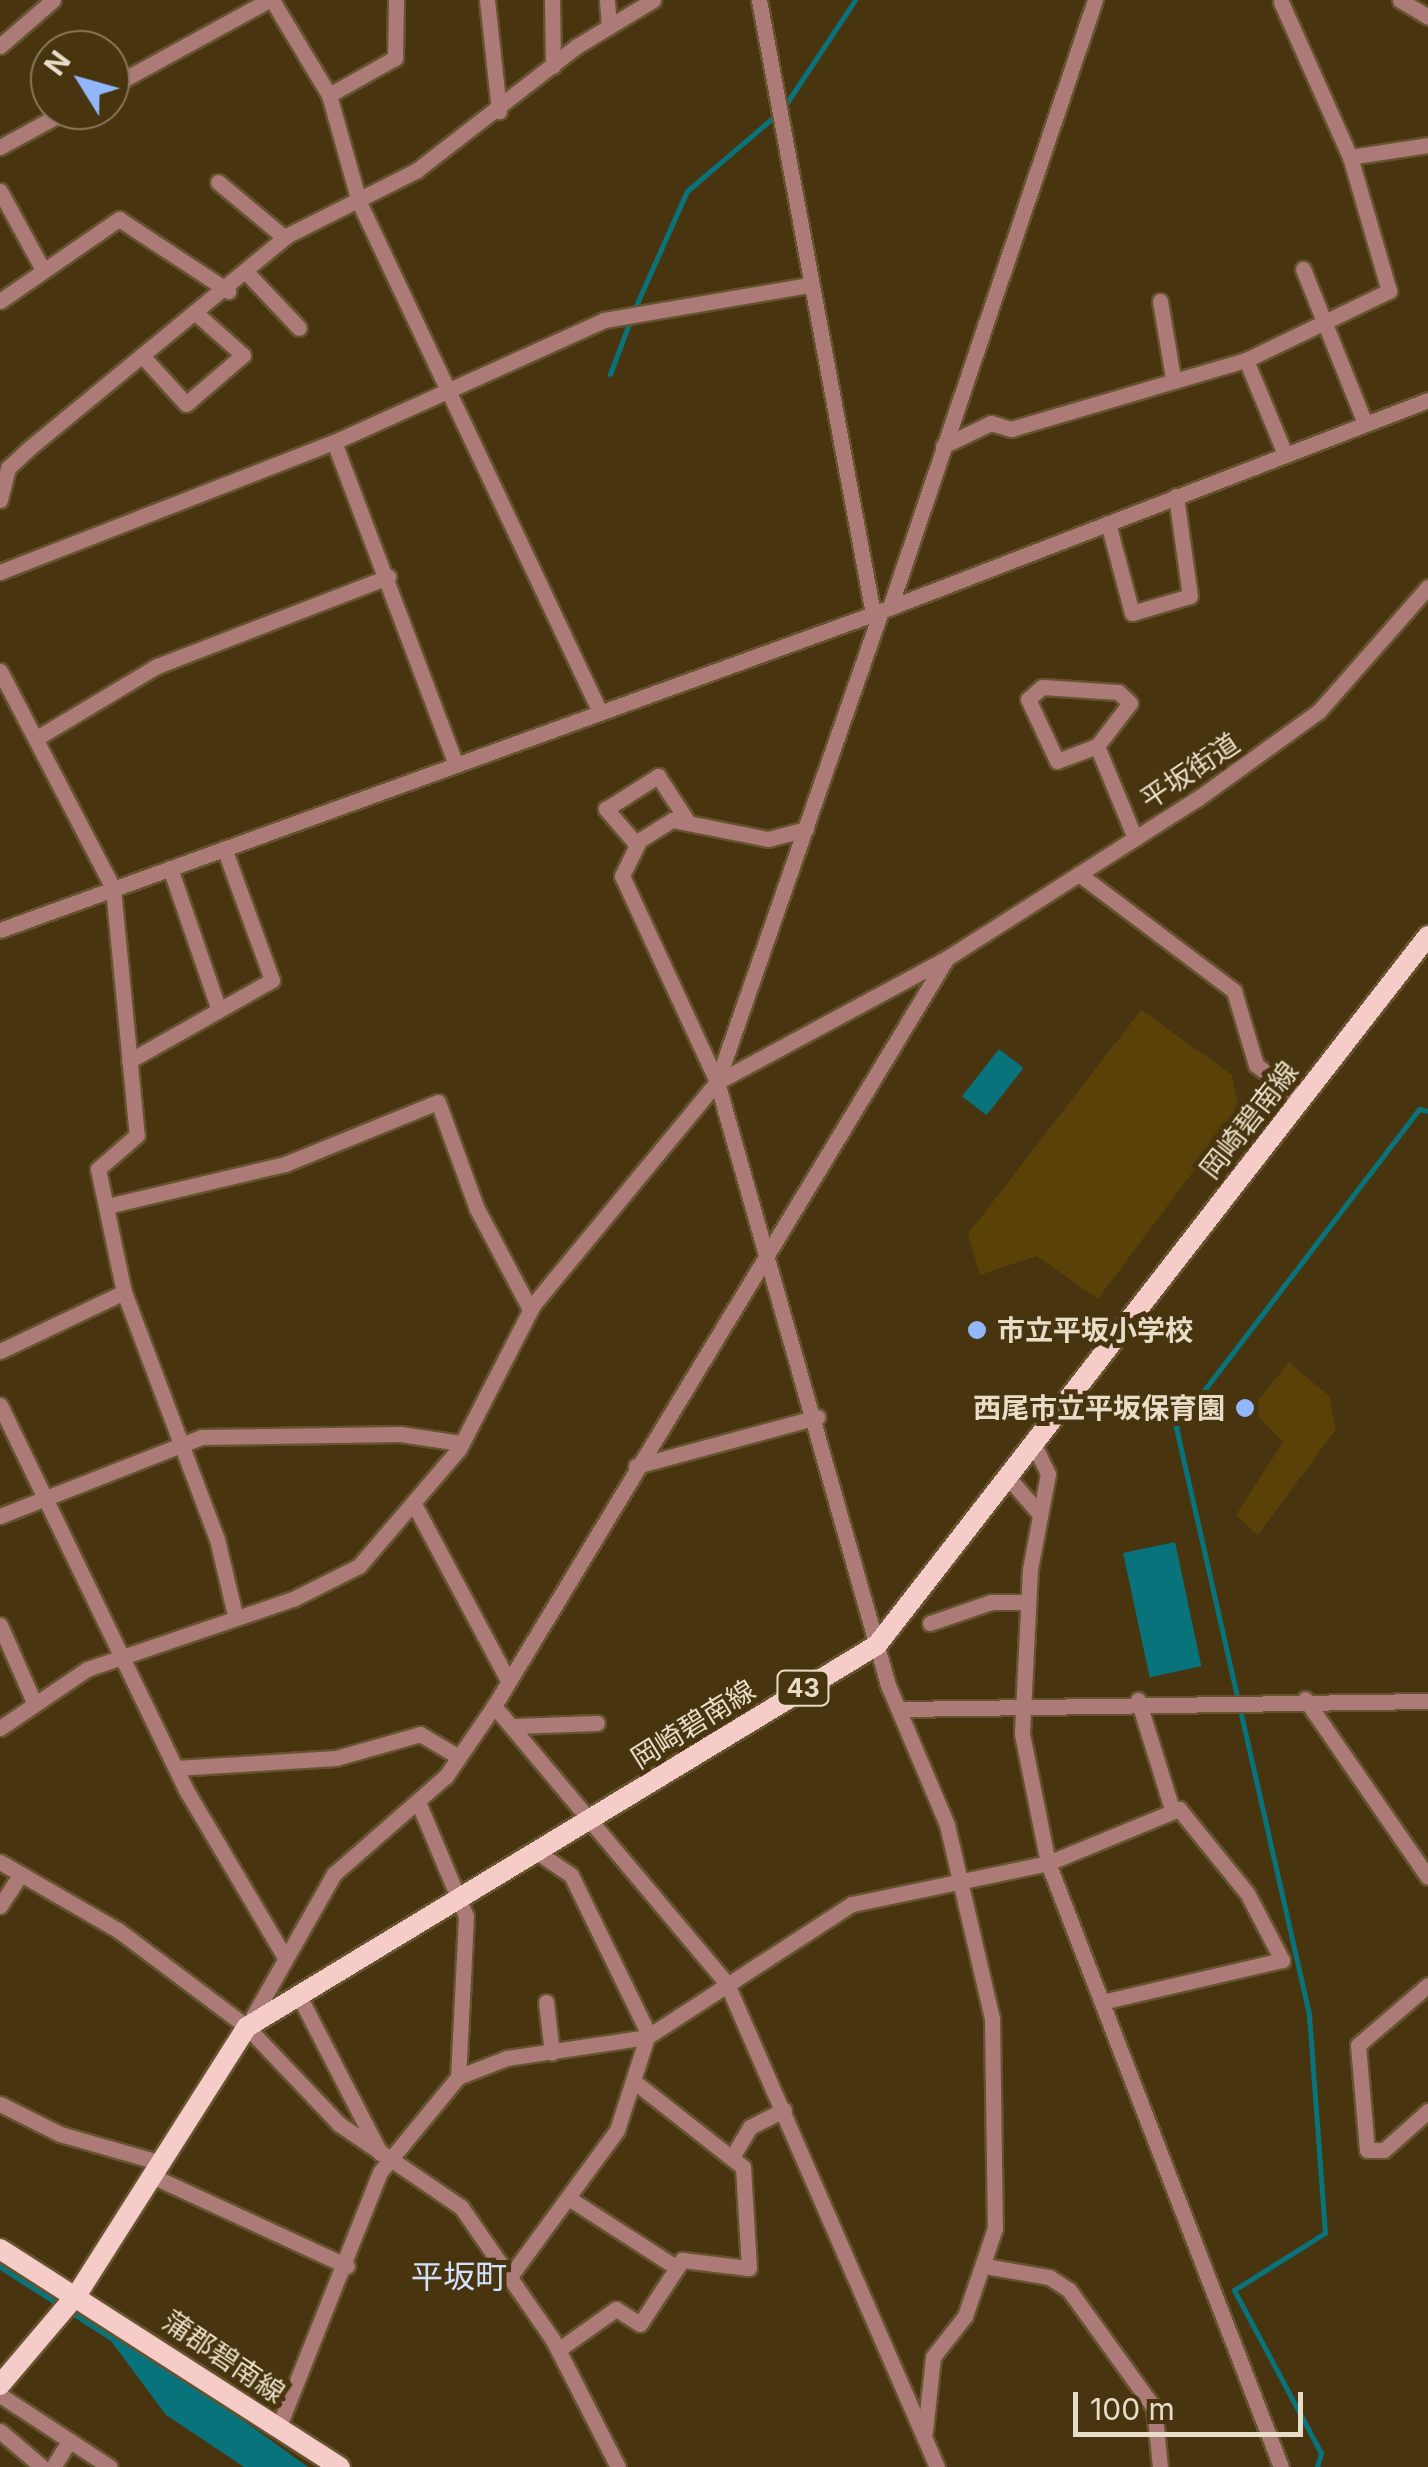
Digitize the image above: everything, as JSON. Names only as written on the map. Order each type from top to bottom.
[{"type":"main road","name":"岡崎碧南線","points":[[0,2385],[73,2299],[247,2026],[877,1644],[1428,936]]},
{"type":"main road","name":"蒲郡碧南線","points":[[0,2249],[340,2467]]},
{"type":"street","points":[[0,46],[53,0]]},
{"type":"street","points":[[130,76],[270,0],[329,95],[358,202],[442,392],[598,710]]},
{"type":"street","points":[[329,95],[395,58],[396,0]]},
{"type":"street","points":[[488,0],[499,111]]},
{"type":"street","points":[[552,0],[553,66]]},
{"type":"street","points":[[607,0],[609,27]]},
{"type":"street","points":[[0,500],[4,465],[146,360],[286,238],[358,202],[499,111],[553,66],[654,0]]},
{"type":"street","points":[[759,0],[808,285],[881,611]]},
{"type":"street","points":[[0,1728],[33,1700],[124,1655],[359,1566],[415,1506],[460,1443],[530,1309],[717,1082],[881,611],[943,446],[1095,0]]},
{"type":"street","points":[[1400,0],[1428,17]]},
{"type":"street","points":[[943,446],[991,423],[1011,428],[1173,378],[1246,360],[1389,291],[1350,156],[1282,2]]},
{"type":"street","points":[[0,147],[31,130]]},
{"type":"street","points":[[1350,156],[1428,144]]},
{"type":"street","points":[[218,182],[286,238]]},
{"type":"street","points":[[0,191],[44,270]]},
{"type":"street","points":[[0,302],[118,219],[228,291]]},
{"type":"street","points":[[1303,269],[1366,423]]},
{"type":"street","points":[[248,274],[299,328]]},
{"type":"street","points":[[0,572],[334,442],[604,320],[808,285]]},
{"type":"street","points":[[1160,301],[1173,378]]},
{"type":"street","points":[[146,360],[186,404],[242,355],[199,316]]},
{"type":"street","points":[[1246,360],[1286,454]]},
{"type":"street","points":[[0,930],[598,710],[881,611],[1428,400]]},
{"type":"street","points":[[334,442],[456,763]]},
{"type":"street","points":[[1108,523],[1132,613],[1190,596],[1176,496]]},
{"type":"street","points":[[40,736],[174,658],[388,577]]},
{"type":"street","name":"平坂街道","points":[[717,1082],[947,958],[1135,838],[1319,711],[1428,587]]},
{"type":"street","points":[[0,671],[40,736],[113,888],[137,1134],[98,1169],[124,1292],[180,1444],[235,1614]]},
{"type":"street","points":[[1042,687],[1118,692],[1130,703],[1098,746],[1057,761],[1028,699],[1042,687]]},
{"type":"street","points":[[1098,746],[1135,838]]},
{"type":"street","points":[[637,845],[606,809],[658,776],[686,818],[768,839],[806,828]]},
{"type":"street","points":[[686,818],[637,845],[622,876],[717,1082],[818,1416],[877,1644],[946,1825],[998,2076],[999,2181],[985,2266],[933,2357],[925,2432]]},
{"type":"street","points":[[129,1062],[272,980],[224,848]]},
{"type":"street","points":[[170,868],[219,1010]]},
{"type":"street","points":[[1079,874],[1234,990],[1256,1064],[1301,1098]]},
{"type":"street","points":[[247,2026],[283,1954],[334,1874],[418,1802],[459,1756],[494,1706],[507,1678],[765,1246],[947,958]]},
{"type":"street","points":[[107,1206],[270,1169],[438,1102],[478,1209],[530,1309]]},
{"type":"street","points":[[0,1351],[124,1292]]},
{"type":"street","points":[[0,1405],[176,1768],[283,1954]]},
{"type":"street","points":[[636,1466],[818,1416]]},
{"type":"street","points":[[0,1516],[180,1444],[268,1432],[460,1443]]},
{"type":"street","points":[[1033,1443],[1048,1474],[1037,1511],[1023,1701],[1048,1863],[1281,2467]]},
{"type":"street","points":[[1007,1476],[1037,1511]]},
{"type":"street","points":[[415,1506],[507,1678]]},
{"type":"street","points":[[930,1623],[991,1602],[1028,1602]]},
{"type":"street","points":[[0,1625],[33,1700]]},
{"type":"street","points":[[1102,2002],[1282,1960],[1246,1893],[1172,1809],[1138,1700]]},
{"type":"street","points":[[1306,1700],[1428,1877]]},
{"type":"street","points":[[901,1709],[1023,1701],[1428,1701]]},
{"type":"street","points":[[494,1706],[515,1726],[727,1984],[937,2467]]},
{"type":"street","points":[[515,1726],[597,1723]]},
{"type":"street","points":[[176,1768],[336,1758],[420,1734],[459,1756]]},
{"type":"street","points":[[418,1802],[459,1899],[468,1939],[458,2077]]},
{"type":"street","points":[[279,2426],[347,2266],[384,2156],[458,2077],[552,2053],[648,2036],[852,1904],[954,1878],[1048,1863],[1172,1809]]},
{"type":"street","points":[[510,2276],[570,2199],[637,2084],[648,2036],[571,1874],[537,1852]]},
{"type":"street","points":[[0,1862],[118,1930],[247,2026],[338,2124],[460,2207],[558,2350],[618,2467]]},
{"type":"street","points":[[0,1906],[21,1874]]},
{"type":"street","points":[[1428,1985],[1358,2046],[1366,2150],[1384,2150],[1428,2111]]},
{"type":"street","points":[[298,1994],[384,2156]]},
{"type":"street","points":[[546,2002],[552,2053]]},
{"type":"street","points":[[558,2350],[616,2309],[640,2324],[677,2268],[689,2259],[749,2268],[745,2173],[732,2157],[637,2084]]},
{"type":"street","points":[[0,2104],[60,2134],[154,2168],[347,2266]]},
{"type":"street","points":[[732,2157],[750,2128],[784,2110]]},
{"type":"street","points":[[570,2199],[677,2268]]},
{"type":"street","points":[[985,2266],[1050,2277],[1068,2290],[1154,2408],[1160,2467]]},
{"type":"street","points":[[0,2395],[110,2467]]},
{"type":"street","points":[[0,2432],[42,2467]]},
{"type":"street","points":[[54,2467],[69,2441]]},
{"type":"shaded area","points":[[1141,1010],[1232,1075],[1239,1110],[1098,1299],[1037,1256],[980,1275],[968,1234]]},
{"type":"shaded area","points":[[1289,1362],[1329,1396],[1336,1429],[1258,1535],[1236,1515],[1283,1442],[1251,1409]]},
{"type":"water","points":[[999,1049],[1023,1068],[986,1115],[962,1096]]},
{"type":"water","points":[[1175,1542],[1201,1666],[1150,1677],[1123,1553]]},
{"type":"water","points":[[0,2257],[106,2322],[308,2467],[244,2467],[166,2415],[111,2341],[0,2270]]},
{"type":"waterway","points":[[784,107],[855,0]]},
{"type":"waterway","points":[[634,310],[687,191],[776,115]]},
{"type":"waterway","points":[[610,374],[630,321]]},
{"type":"waterway","points":[[1317,2467],[1321,2453],[1234,2290],[1325,2233],[1309,2014],[1176,1427],[1419,1109],[1428,1111]]},
{"type":"place","name":"市立平坂小学校","points":[[977,1330]]},
{"type":"place","name":"西尾市立平坂保育園","points":[[1245,1408]]},
{"type":"district","name":"平坂町","points":[[459,2277]]}]
